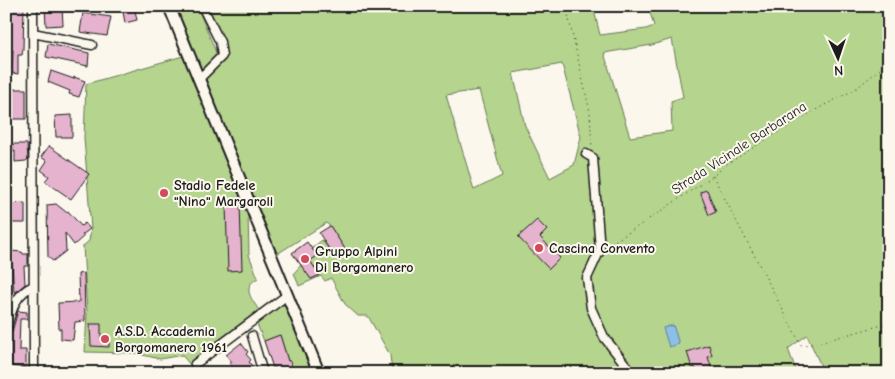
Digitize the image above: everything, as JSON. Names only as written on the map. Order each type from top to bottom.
[{"type":"main road","points":[[169,6],[319,373]]},
{"type":"street","points":[[33,6],[34,373]]},
{"type":"street","points":[[199,79],[222,56],[220,42],[202,6]]},
{"type":"street","points":[[33,33],[92,45]]},
{"type":"street","points":[[589,156],[600,250],[587,278],[591,308],[604,337],[632,373]]},
{"type":"street","points":[[6,329],[17,298],[33,286]]},
{"type":"street","points":[[195,364],[286,296]]},
{"type":"street","points":[[252,336],[263,373]]},
{"type":"path","points":[[566,6],[590,112],[589,156]]},
{"type":"path","name":"Strada Vicinale Barbarana","points":[[600,250],[631,231],[727,164],[819,108],[854,90],[889,62]]},
{"type":"path","points":[[712,176],[801,344],[814,344],[889,322]]},
{"type":"green space","points":[[174,6],[197,6],[217,55],[225,53],[204,6],[593,6],[600,35],[646,29],[654,26],[648,6],[694,6],[696,11],[704,6],[889,6],[889,373],[824,373],[807,335],[788,349],[797,373],[392,373],[390,355],[368,316],[358,316],[345,304],[331,278],[325,281],[321,276],[299,286],[294,273],[301,265],[311,279],[319,275],[310,261],[317,256],[311,249],[322,240],[334,256],[345,249],[330,226],[326,223],[277,254]],"holes":[[[672,39],[683,97],[671,101],[672,131],[630,137],[604,53],[652,45]],[[562,64],[581,137],[574,165],[550,178],[525,126],[513,73]],[[479,90],[502,176],[474,190],[446,95]]]},
{"type":"green space","name":"Stadio Fedele \"Nino\" Margaroli","points":[[183,56],[248,213],[249,255],[258,278],[250,286],[249,290],[260,312],[190,365],[182,355],[160,359],[134,353],[85,352],[87,312],[83,246],[89,241],[91,229],[84,138],[86,84]]},
{"type":"green space","points":[[6,141],[12,141],[6,184]]},
{"type":"green space","points":[[279,304],[286,305],[314,373],[294,373],[280,335],[264,341],[256,322]]},
{"type":"water","points":[[673,325],[679,344],[669,347],[663,328]]},
{"type":"building","points":[[7,6],[24,6],[23,49],[22,55],[18,55],[18,74],[12,73],[13,50],[8,50]]},
{"type":"building","points":[[45,6],[62,6],[63,25],[46,26]]},
{"type":"building","points":[[122,6],[134,6],[137,20],[125,23]]},
{"type":"building","points":[[83,13],[111,17],[107,36],[80,32]]},
{"type":"building","points":[[48,44],[89,53],[88,66],[46,57]]},
{"type":"building","points":[[51,71],[85,81],[79,97],[69,94],[70,91],[48,82]]},
{"type":"building","points":[[11,89],[26,89],[26,119],[13,119]]},
{"type":"building","points":[[72,115],[72,137],[56,137],[55,116]]},
{"type":"building","points":[[13,144],[27,144],[28,159],[26,161],[15,162]]},
{"type":"building","points":[[49,146],[89,174],[71,199],[45,181],[49,176],[41,170],[47,161],[41,157]]},
{"type":"building","points":[[707,190],[716,212],[709,215],[700,192]]},
{"type":"building","points":[[25,203],[25,223],[8,223],[9,204]]},
{"type":"building","points":[[56,204],[66,212],[68,211],[81,226],[85,223],[90,229],[74,245],[65,233],[66,251],[53,261],[48,257],[47,205]]},
{"type":"building","points":[[226,204],[240,204],[242,270],[228,271]]},
{"type":"building","name":"Cascina Convento","points":[[537,220],[547,230],[540,237],[560,258],[549,269],[518,237]]},
{"type":"building","points":[[330,226],[345,249],[334,257],[319,233]]},
{"type":"building","name":"Gruppo Alpini Di Borgomanero","points":[[307,242],[317,256],[310,261],[320,275],[311,279],[292,253]]},
{"type":"building","points":[[11,251],[28,254],[28,266],[24,266],[25,284],[16,292],[14,292]]},
{"type":"building","points":[[84,273],[85,321],[75,322],[73,340],[61,339],[58,303],[79,302],[78,274]]},
{"type":"building","points":[[18,311],[27,312],[27,319],[20,319],[19,350],[26,350],[26,368],[11,366],[10,333],[12,332]]},
{"type":"building","name":"A.S.D. Accademia Borgomanero 1961","points":[[90,324],[101,324],[101,338],[109,337],[109,347],[91,346]]},
{"type":"building","points":[[280,335],[294,373],[277,373],[275,367],[273,368],[264,341]]},
{"type":"building","points":[[241,343],[251,360],[249,362],[253,367],[250,370],[252,373],[238,373],[230,364],[232,362],[226,355]]},
{"type":"building","points":[[709,345],[712,356],[708,357],[713,373],[696,373],[695,367],[692,368],[687,352]]},
{"type":"place","name":"Stadio Fedele \"Nino\" Margaroli","points":[[164,193]]},
{"type":"place","name":"Cascina Convento","points":[[539,248]]},
{"type":"place","name":"Gruppo Alpini Di Borgomanero","points":[[305,259]]},
{"type":"place","name":"A.S.D. Accademia Borgomanero 1961","points":[[105,339]]}]
